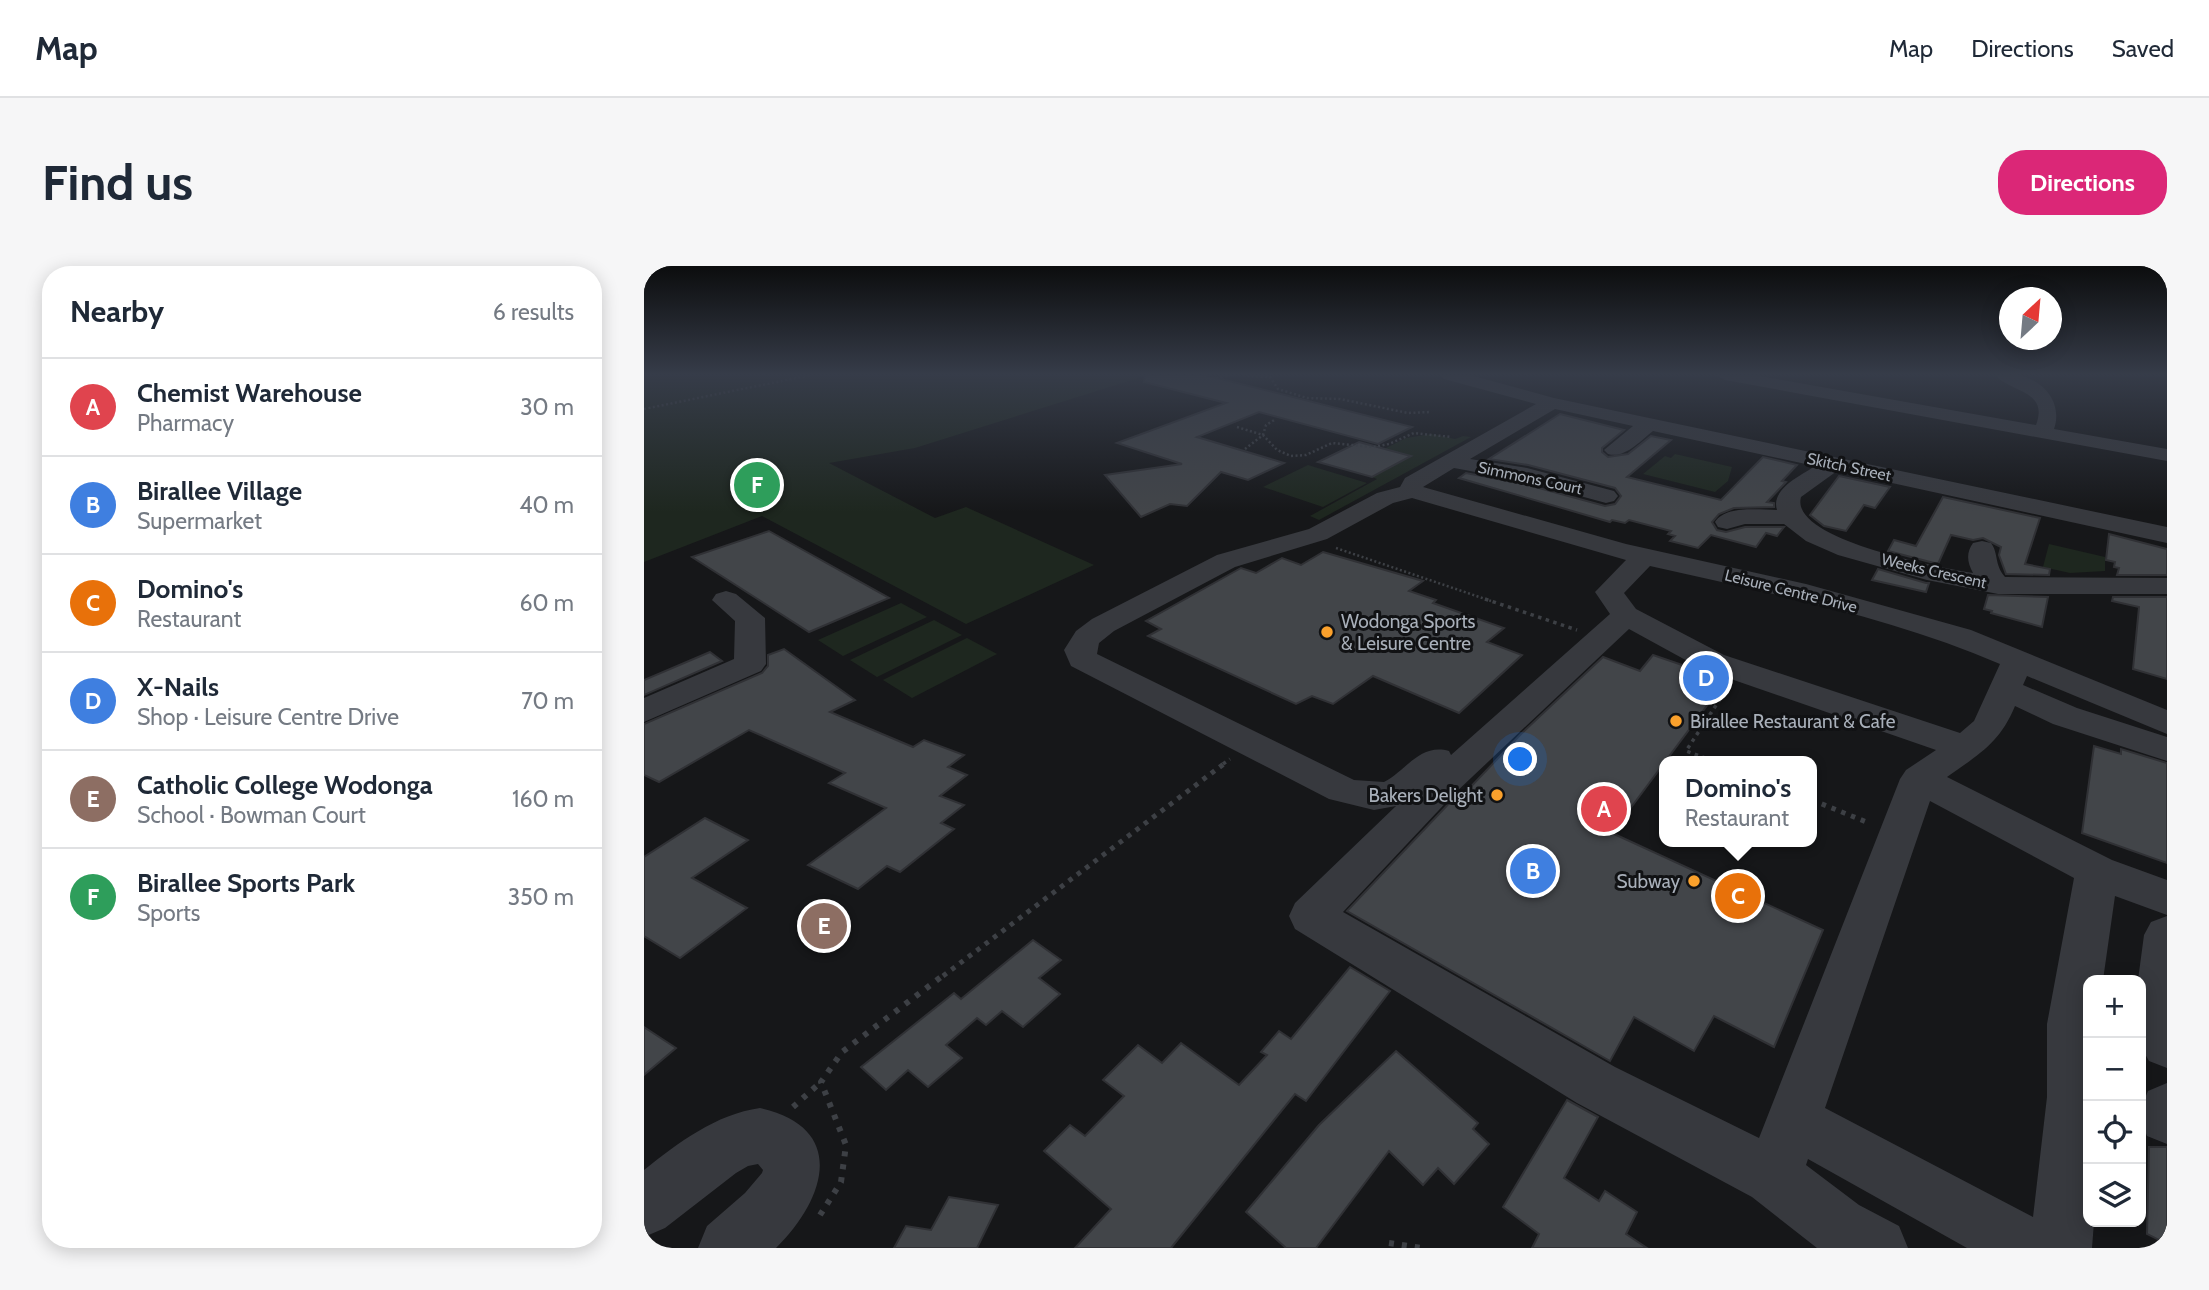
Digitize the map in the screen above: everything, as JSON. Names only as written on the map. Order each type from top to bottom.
[{"type":"street","points":[[1513,421],[1454,448],[1413,487],[1385,498],[1318,534],[1226,562],[1103,625],[1082,644],[1080,650],[1082,659],[1343,790],[1365,797],[1389,797],[1405,788],[1532,670]]},
{"type":"street","name":"Skitch Street","points":[[1634,421],[2167,535]]},
{"type":"street","points":[[1981,421],[2167,455]]},
{"type":"street","points":[[2043,432],[2047,421]]},
{"type":"street","points":[[1615,450],[1649,424]]},
{"type":"street","name":"Simmons Court","points":[[1454,448],[1465,465],[1527,475],[1606,496]]},
{"type":"street","points":[[1727,522],[1744,517],[1788,517],[1787,501],[1792,494],[1833,463]]},
{"type":"street","name":"Leisure Centre Drive","points":[[1413,487],[1644,557],[1871,611],[1960,636],[2012,674],[2167,723]]},
{"type":"street","name":"Weeks Crescent","points":[[1788,517],[1830,545],[1943,576],[1998,586],[2167,586]]},
{"type":"street","points":[[1982,549],[1980,556],[1986,572],[1998,586]]},
{"type":"street","points":[[1644,557],[1609,592],[1626,615],[1713,662],[1964,747]]},
{"type":"street","points":[[644,711],[750,664],[750,618],[726,600]]},
{"type":"street","points":[[1626,615],[1441,785],[1311,916],[1596,1084],[1773,1176],[1838,1226],[1877,1248]]},
{"type":"street","points":[[1773,1176],[1919,779],[1989,726],[2012,674],[2064,716],[2167,749]]},
{"type":"street","points":[[1919,779],[2097,871],[2167,898]]},
{"type":"street","points":[[2061,1248],[2074,1097],[2072,1024],[2097,871]]},
{"type":"street","points":[[2167,936],[2157,1028],[2167,1044]]},
{"type":"street","points":[[2167,1110],[2167,1117]]},
{"type":"street","points":[[1794,1121],[2028,1248]]},
{"type":"street","points":[[644,1207],[736,1142],[761,1136],[778,1144],[791,1157],[792,1175],[784,1192],[770,1210],[729,1248]]},
{"type":"path","points":[[1245,449],[1264,435],[1266,425],[1273,421]]},
{"type":"path","points":[[1237,427],[1264,435],[1277,450],[1291,456],[1306,455],[1332,443],[1354,448],[1385,446],[1403,436],[1421,433],[1454,448]]},
{"type":"path","points":[[1336,542],[1329,546],[1585,632]]},
{"type":"path","points":[[1700,756],[1686,751],[1733,680]]},
{"type":"path","points":[[813,1225],[841,1182],[846,1145],[821,1082],[842,1052],[1250,744]]},
{"type":"path","points":[[1817,802],[1875,825],[1880,815],[1902,823]]},
{"type":"path","points":[[1389,1243],[1422,1248]]},
{"type":"shaded area","points":[[644,421],[1002,421],[915,448],[829,463],[935,518],[966,507],[1094,565],[966,624],[762,516],[644,562]]},
{"type":"shaded area","points":[[1431,434],[1455,439],[1471,437],[1319,520],[1310,516],[1377,479],[1372,477],[1410,456],[1384,449],[1406,438]]},
{"type":"shaded area","points":[[1675,454],[1732,467],[1728,481],[1715,492],[1643,474],[1665,456],[1671,458]]},
{"type":"shaded area","points":[[1308,465],[1367,483],[1323,507],[1263,487]]},
{"type":"shaded area","points":[[2049,544],[2105,557],[2105,571],[2070,573],[2043,567]]},
{"type":"shaded area","points":[[901,603],[927,617],[843,656],[818,640]]},
{"type":"shaded area","points":[[934,620],[962,635],[877,677],[850,660]]},
{"type":"shaded area","points":[[967,638],[997,654],[912,698],[883,680]]},
{"type":"building","points":[[1177,421],[1237,421],[1197,437],[1284,463],[1248,480],[1221,472],[1187,506],[1170,504],[1141,517],[1105,475],[1182,464],[1117,443]]},
{"type":"building","points":[[1292,421],[1387,421],[1412,427],[1378,444]]},
{"type":"building","points":[[1549,421],[1587,421],[1624,430],[1602,448],[1602,452],[1608,457],[1628,454],[1651,436],[1671,440],[1627,477],[1721,500],[1763,457],[1797,465],[1782,481],[1786,482],[1767,502],[1774,503],[1774,507],[1734,508],[1719,514],[1712,522],[1717,530],[1726,532],[1745,527],[1784,527],[1777,536],[1766,533],[1756,547],[1711,535],[1698,548],[1670,541],[1675,536],[1668,534],[1671,531],[1629,520],[1625,523],[1612,520],[1610,522],[1459,478],[1466,473],[1524,484],[1605,506],[1615,504],[1621,496],[1615,488],[1528,465],[1489,459]]},
{"type":"building","points":[[1359,442],[1411,456],[1372,477],[1318,462]]},
{"type":"building","points":[[1839,476],[1890,487],[1875,508],[1864,505],[1846,531],[1824,526],[1810,515]]},
{"type":"building","points":[[1943,497],[2040,518],[2025,564],[2050,569],[2049,575],[2006,574],[1999,555],[2001,547],[1983,538],[1973,540],[1951,535],[1938,564],[1888,551],[1894,540],[1916,546]]},
{"type":"building","points":[[769,531],[889,598],[809,632],[692,557]]},
{"type":"building","points":[[2109,534],[2167,549],[2167,575],[2117,575],[2119,568],[2114,567],[2115,562],[2106,560]]},
{"type":"building","name":"Wodonga Sports & Leisure Centre","points":[[1323,552],[1423,581],[1409,591],[1436,600],[1433,603],[1504,628],[1487,642],[1522,655],[1459,713],[1373,676],[1333,704],[1312,696],[1296,704],[1148,636],[1161,629],[1146,621],[1241,568],[1256,573],[1282,558],[1301,565]]},
{"type":"building","points":[[1878,569],[1929,583],[1926,592],[1872,580]]},
{"type":"building","points":[[1988,595],[2048,597],[2042,627],[1984,609]]},
{"type":"building","points":[[2113,597],[2167,597],[2167,679],[2133,669],[2139,607],[2112,601]]},
{"type":"building","points":[[784,649],[855,700],[830,712],[913,747],[924,740],[964,755],[948,767],[967,775],[940,796],[964,805],[941,823],[954,829],[900,872],[887,866],[858,889],[808,865],[886,808],[829,783],[845,773],[749,730],[659,782],[644,775],[644,724],[762,673],[768,666],[768,655]]},
{"type":"building","points":[[710,652],[722,661],[644,695],[644,680]]},
{"type":"building","points":[[1653,655],[1726,680],[1669,756],[1659,756],[1659,770],[1612,833],[1823,930],[1774,1047],[1714,1016],[1694,1051],[1634,1017],[1610,1061],[1347,911],[1459,793],[1463,795],[1521,734],[1603,657],[1640,671]]},
{"type":"building","points":[[2094,746],[2121,754],[2121,749],[2167,763],[2167,863],[2082,833]]},
{"type":"building","points":[[705,818],[748,840],[692,878],[747,908],[680,958],[644,936],[644,857]]},
{"type":"building","points":[[1033,940],[1061,960],[1039,978],[1060,994],[1023,1027],[1002,1011],[986,1025],[977,1018],[946,1045],[962,1058],[928,1087],[908,1070],[886,1090],[861,1067],[954,993],[961,999]]},
{"type":"building","points":[[1350,967],[1390,991],[1306,1101],[1295,1094],[1171,1248],[1075,1248],[1111,1209],[1044,1151],[1070,1125],[1085,1136],[1124,1096],[1103,1080],[1138,1045],[1162,1063],[1181,1043],[1239,1085],[1267,1055],[1261,1052],[1279,1031],[1291,1039]]},
{"type":"building","points":[[644,1027],[676,1048],[644,1075]]},
{"type":"building","points":[[1396,1051],[1478,1123],[1473,1129],[1489,1144],[1454,1184],[1438,1168],[1423,1185],[1389,1151],[1316,1248],[1286,1248],[1246,1212],[1319,1125]]},
{"type":"building","points":[[1567,1100],[1598,1117],[1564,1178],[1599,1201],[1605,1191],[1637,1212],[1626,1234],[1647,1248],[1532,1248],[1539,1234],[1503,1207]]},
{"type":"building","points":[[2149,1147],[2167,1147],[2167,1244],[2147,1234]]},
{"type":"building","points":[[949,1197],[998,1205],[977,1248],[894,1248],[906,1226],[931,1230]]},
{"type":"place","name":"Birallee Sports Park","points":[[757,485]]},
{"type":"place","name":"Wodonga Sports & Leisure Centre","points":[[1327,632]]},
{"type":"place","name":"X-Nails","points":[[1706,678]]},
{"type":"place","name":"Birallee Restaurant & Cafe","points":[[1676,721]]},
{"type":"place","name":"Bakers Delight","points":[[1497,795]]},
{"type":"place","name":"Chemist Warehouse","points":[[1604,809]]},
{"type":"place","name":"Birallee Village","points":[[1533,871]]},
{"type":"place","name":"Subway","points":[[1694,881]]},
{"type":"place","name":"Domino's","points":[[1738,896]]},
{"type":"place","name":"Catholic College Wodonga","points":[[824,926]]}]
